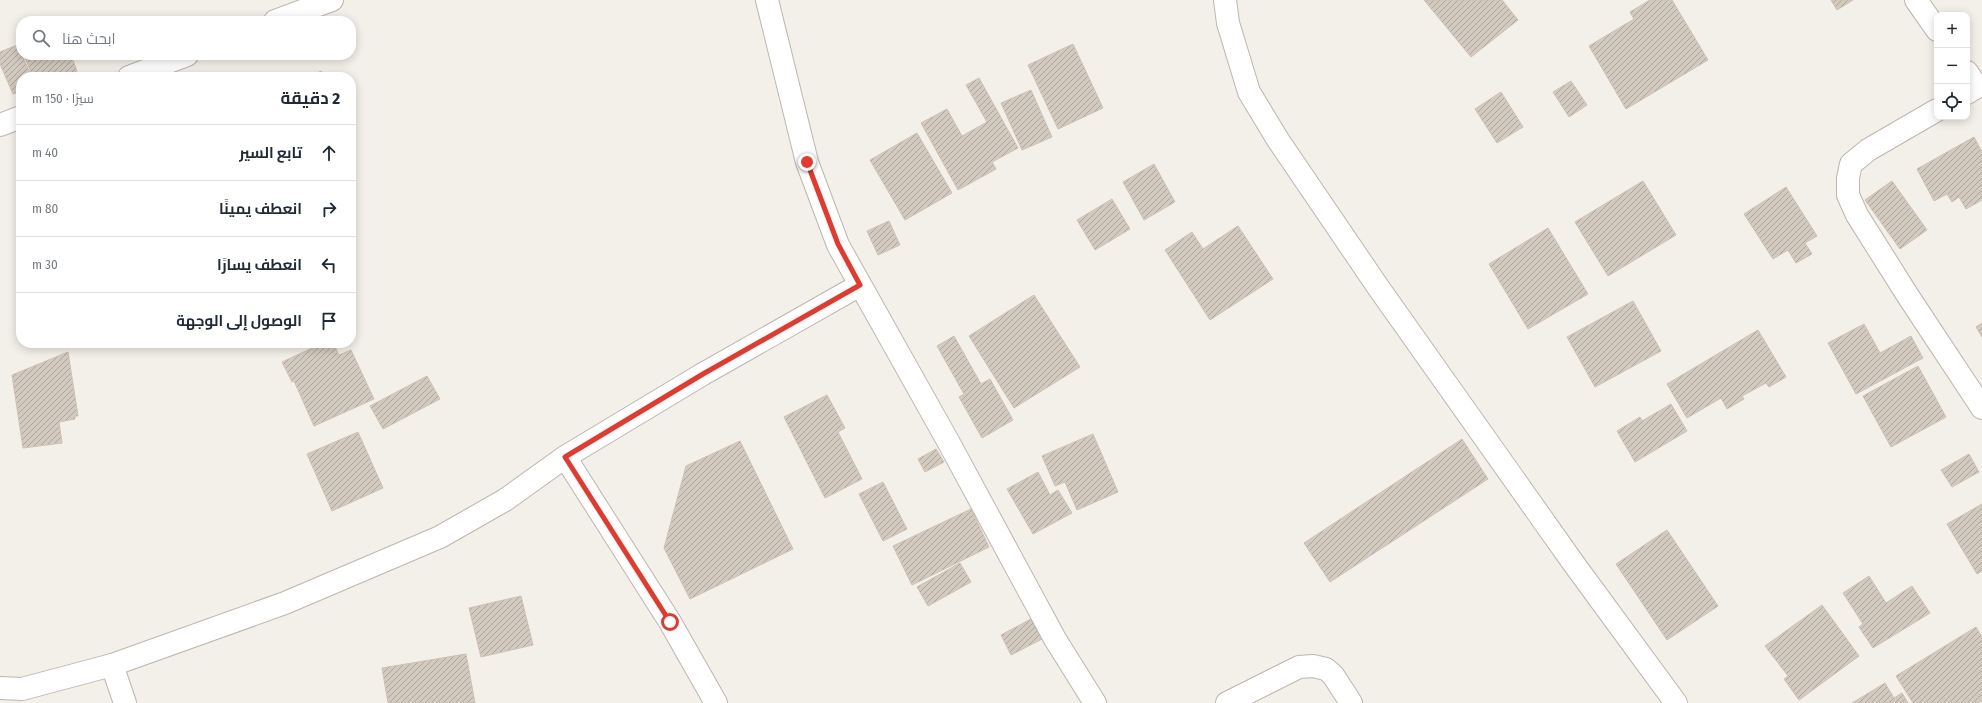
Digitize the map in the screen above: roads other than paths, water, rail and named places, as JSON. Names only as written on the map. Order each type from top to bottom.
[{"type":"street","points":[[289,16],[331,0]]},
{"type":"street","points":[[767,0],[807,162],[838,244],[949,443],[1055,639],[1095,703]]},
{"type":"street","points":[[1225,0],[1228,23],[1249,92],[1278,140],[1383,294],[1574,564],[1676,703]]},
{"type":"street","points":[[1916,0],[1934,26]]},
{"type":"street","points":[[142,72],[174,60]]},
{"type":"street","points":[[1934,112],[1868,150],[1851,164],[1848,178],[1848,195],[1858,215],[1908,296],[1982,408]]},
{"type":"street","points":[[0,125],[16,119]]},
{"type":"street","points":[[0,688],[22,688],[112,665],[286,603],[440,537],[505,500],[565,457],[703,374],[860,285]]},
{"type":"street","points":[[565,457],[670,622],[716,703]]},
{"type":"street","points":[[112,665],[125,703]]},
{"type":"street","points":[[1227,703],[1299,667],[1313,666],[1326,669],[1333,675],[1351,703]]}]
